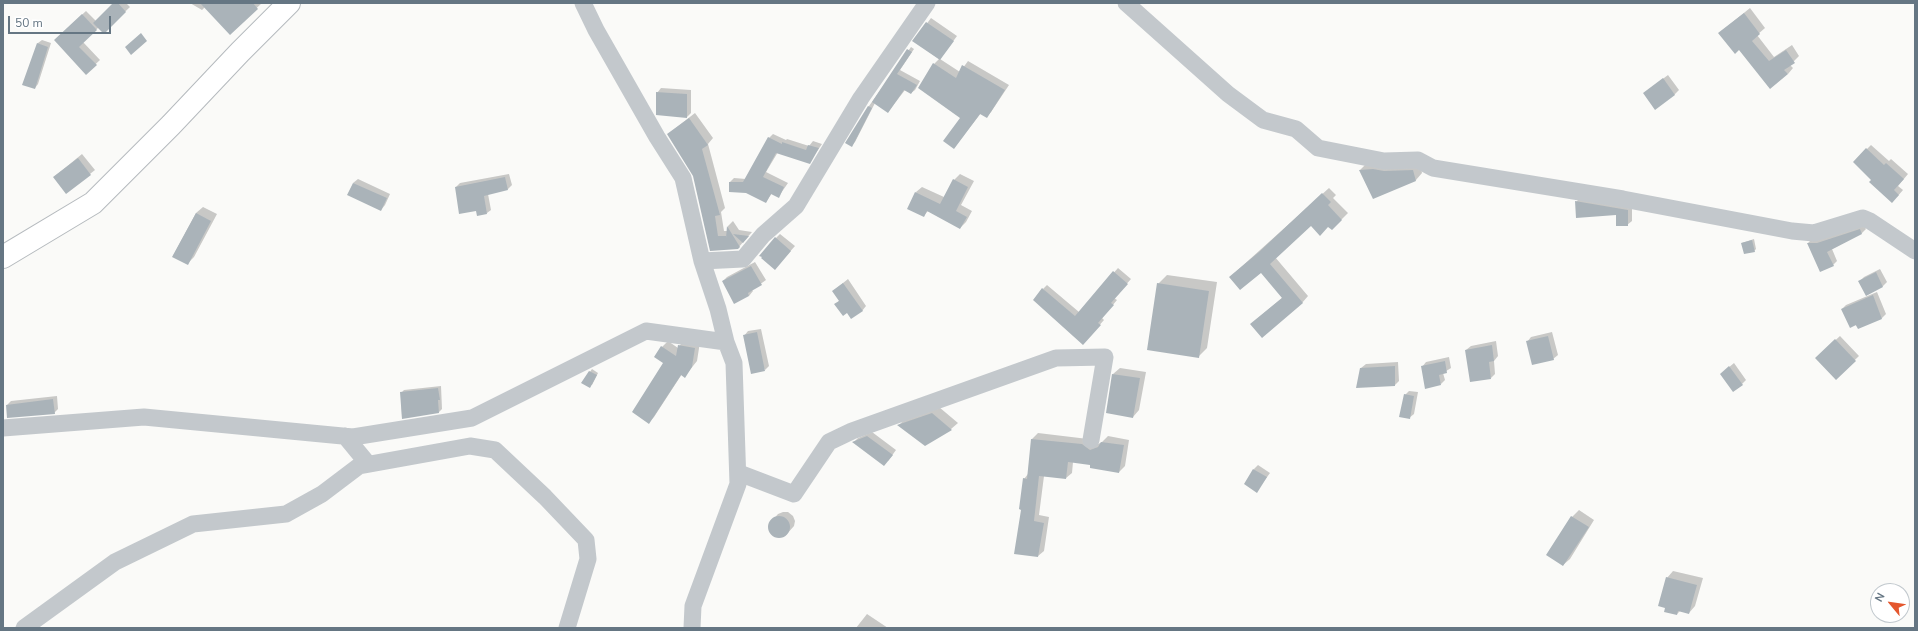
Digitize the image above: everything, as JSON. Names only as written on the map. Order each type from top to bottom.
[{"type":"main road","points":[[3,257],[92,203],[289,3]]},
{"type":"street","points":[[584,3],[596,30],[622,77],[684,178],[702,261],[718,309],[726,342],[734,363],[739,473],[738,484],[693,606],[692,628]]},
{"type":"street","points":[[702,261],[743,259],[763,235],[796,206],[861,98],[927,3]]},
{"type":"street","points":[[1126,3],[1228,94],[1263,120],[1296,129],[1318,148],[1384,161],[1418,160],[1433,168],[1623,199],[1814,234],[1863,218],[1915,251]]},
{"type":"street","points":[[3,428],[144,417],[353,437],[472,418],[646,331],[726,342]]},
{"type":"street","points":[[739,473],[794,494],[829,442],[852,431],[1056,358],[1105,357],[1091,440]]},
{"type":"street","points":[[345,436],[368,464]]},
{"type":"street","points":[[24,628],[115,562],[193,524],[286,514],[322,494],[359,466],[470,446],[495,450],[545,497],[586,540],[588,559],[567,628]]},
{"type":"building","points":[[113,3],[118,3],[126,12],[104,34],[93,23]]},
{"type":"building","points":[[200,3],[253,3],[258,9],[230,35]]},
{"type":"building","points":[[1744,13],[1760,34],[1752,41],[1769,61],[1786,50],[1795,63],[1784,70],[1788,74],[1770,89],[1739,50],[1735,54],[1718,33]]},
{"type":"building","points":[[82,14],[97,30],[79,47],[97,65],[86,75],[54,40]]},
{"type":"building","points":[[926,22],[954,41],[940,60],[912,41]]},
{"type":"building","points":[[141,33],[147,41],[131,55],[125,47]]},
{"type":"building","points":[[37,43],[48,47],[35,89],[22,85]]},
{"type":"building","points":[[907,49],[912,52],[897,74],[917,85],[911,94],[904,90],[888,113],[872,102]]},
{"type":"building","points":[[933,63],[956,78],[962,65],[1005,90],[987,118],[980,114],[954,149],[943,141],[960,118],[918,88]]},
{"type":"building","points":[[1663,78],[1675,95],[1655,110],[1643,93]]},
{"type":"building","points":[[656,92],[687,94],[687,118],[656,115]]},
{"type":"building","points":[[868,106],[872,108],[852,147],[845,143]]},
{"type":"building","points":[[689,118],[708,145],[702,149],[720,215],[715,216],[718,236],[726,236],[726,238],[727,226],[740,247],[738,249],[710,251],[693,176],[667,134]]},
{"type":"building","points":[[768,137],[782,144],[782,142],[806,150],[808,145],[819,148],[810,164],[776,153],[763,177],[784,187],[779,198],[771,194],[766,203],[746,193],[729,192],[729,182],[743,182]]},
{"type":"building","points":[[1866,148],[1884,165],[1886,163],[1904,179],[1894,190],[1899,195],[1892,203],[1869,182],[1871,180],[1853,162]]},
{"type":"building","points":[[78,158],[91,175],[66,194],[53,177]]},
{"type":"building","points":[[1373,169],[1384,171],[1413,170],[1416,181],[1373,199],[1359,170]]},
{"type":"building","points":[[505,177],[508,190],[484,196],[487,214],[477,216],[476,211],[459,214],[455,187]]},
{"type":"building","points":[[953,179],[968,187],[956,211],[967,217],[960,229],[927,211],[924,217],[907,209],[915,192],[940,204]]},
{"type":"building","points":[[353,183],[387,198],[381,211],[347,195]]},
{"type":"building","points":[[1322,193],[1331,202],[1328,205],[1342,220],[1332,230],[1328,227],[1320,236],[1311,226],[1270,264],[1303,303],[1262,338],[1250,324],[1282,298],[1261,273],[1240,290],[1229,277],[1259,252]]},
{"type":"building","points":[[1575,201],[1628,210],[1628,226],[1616,226],[1616,215],[1576,218]]},
{"type":"building","points":[[196,213],[211,221],[188,265],[172,257]]},
{"type":"building","points":[[1860,229],[1862,234],[1827,252],[1834,266],[1820,272],[1807,243],[1817,243]]},
{"type":"building","points":[[733,234],[749,236],[743,243]]},
{"type":"building","points":[[775,237],[791,251],[775,270],[761,258],[762,257],[759,256]]},
{"type":"building","points":[[1752,240],[1755,252],[1744,254],[1741,243]]},
{"type":"building","points":[[751,266],[762,285],[748,293],[749,296],[734,304],[722,281]]},
{"type":"building","points":[[1113,271],[1128,284],[1111,303],[1114,305],[1098,323],[1101,325],[1083,345],[1033,300],[1042,288],[1075,316]]},
{"type":"building","points":[[1876,272],[1883,287],[1866,296],[1858,281]]},
{"type":"building","points":[[843,283],[863,311],[851,319],[847,313],[843,316],[834,304],[839,301],[832,291]]},
{"type":"building","points":[[1157,283],[1209,291],[1199,358],[1147,350]]},
{"type":"building","points":[[1873,295],[1882,319],[1858,329],[1856,325],[1850,328],[1841,309]]},
{"type":"building","points":[[757,332],[765,371],[751,374],[743,335]]},
{"type":"building","points":[[1548,336],[1554,360],[1532,365],[1526,341]]},
{"type":"building","points":[[1835,339],[1856,361],[1836,380],[1815,358]]},
{"type":"building","points":[[678,345],[695,348],[692,367],[685,378],[681,375],[649,424],[632,412],[663,363],[654,357],[661,346],[676,356]]},
{"type":"building","points":[[1492,345],[1494,361],[1489,362],[1491,379],[1470,382],[1465,350]]},
{"type":"building","points":[[1445,361],[1447,373],[1439,375],[1441,385],[1425,389],[1421,366]]},
{"type":"building","points":[[1395,366],[1395,386],[1356,388],[1360,368]]},
{"type":"building","points":[[1729,366],[1743,385],[1733,392],[1720,374]]},
{"type":"building","points":[[589,371],[597,375],[590,388],[581,383]]},
{"type":"building","points":[[1112,374],[1140,378],[1133,418],[1106,413]]},
{"type":"building","points":[[438,388],[440,400],[438,400],[439,413],[402,419],[400,392]]},
{"type":"building","points":[[1404,394],[1414,396],[1410,419],[1399,417]]},
{"type":"building","points":[[53,399],[55,414],[7,418],[6,405]]},
{"type":"building","points":[[932,413],[952,430],[925,446],[897,425]]},
{"type":"building","points":[[867,436],[893,455],[884,466],[852,442]]},
{"type":"building","points":[[1031,439],[1082,444],[1090,450],[1098,447],[1101,442],[1124,445],[1119,473],[1090,468],[1090,465],[1068,462],[1066,479],[1039,476],[1034,521],[1044,523],[1038,557],[1014,554],[1021,510],[1019,509],[1023,478],[1027,479]]},
{"type":"building","points":[[1253,469],[1267,477],[1257,493],[1244,484]]},
{"type":"building","points":[[779,516],[787,519],[790,527],[787,535],[779,538],[771,535],[768,527],[771,519]]},
{"type":"building","points":[[1571,516],[1589,527],[1563,566],[1546,555]]},
{"type":"building","points":[[1666,577],[1697,585],[1689,614],[1678,611],[1677,615],[1664,612],[1665,608],[1658,606]]}]
